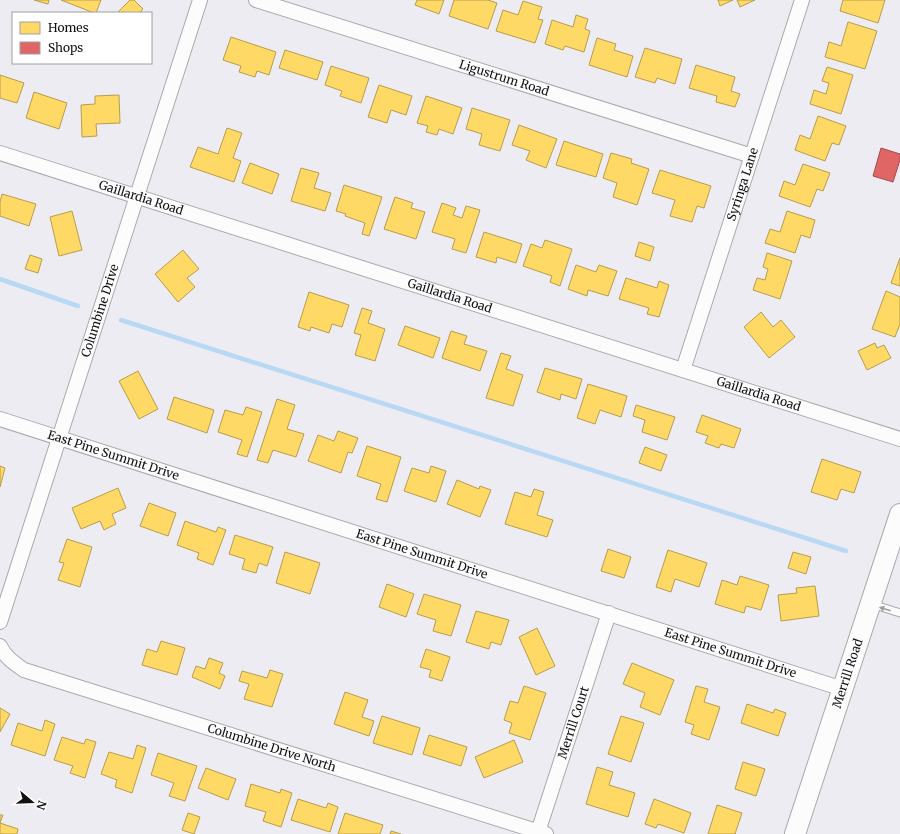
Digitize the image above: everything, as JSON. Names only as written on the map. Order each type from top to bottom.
[{"type":"main road","name":"Merrill Road","points":[[796,834],[900,514]]},
{"type":"street","name":"Columbine Drive","points":[[0,622],[200,0]]},
{"type":"street","name":"Ligustrum Road","points":[[256,0],[752,156]]},
{"type":"street","name":"Syringa Lane","points":[[683,370],[802,0]]},
{"type":"street","name":"Gaillardia Road","points":[[0,153],[900,439]]},
{"type":"street","name":"East Pine Summit Drive","points":[[0,419],[843,689]]},
{"type":"street","name":"Merrill Court","points":[[542,833],[608,614]]},
{"type":"street","name":"Columbine Drive North","points":[[1,649],[12,661],[24,670],[542,833]]},
{"type":"lane","points":[[870,604],[900,613]]},
{"type":"building: Homes","points":[[34,0],[49,0],[48,4]]},
{"type":"building: Homes","points":[[61,0],[101,0],[96,12],[91,12]]},
{"type":"building: Homes","points":[[130,0],[134,0],[143,9],[140,12],[118,12]]},
{"type":"building: Homes","points":[[417,0],[444,0],[439,14],[415,5]]},
{"type":"building: Homes","points":[[454,0],[488,0],[497,3],[488,29],[449,16]]},
{"type":"building: Homes","points":[[718,0],[733,0],[720,6]]},
{"type":"building: Homes","points":[[737,0],[755,0],[740,7]]},
{"type":"building: Homes","points":[[843,0],[885,0],[878,23],[840,11]]},
{"type":"building: Homes","points":[[523,1],[542,7],[538,19],[543,20],[535,43],[496,31],[503,10],[518,15]]},
{"type":"building: Homes","points":[[576,15],[588,19],[585,29],[590,31],[584,52],[565,46],[563,50],[545,44],[552,20],[573,27]]},
{"type":"building: Homes","points":[[848,22],[877,31],[865,69],[825,57],[829,42],[841,46]]},
{"type":"building: Homes","points":[[231,37],[276,52],[269,75],[257,71],[255,77],[239,72],[241,66],[223,60]]},
{"type":"building: Homes","points":[[597,38],[616,44],[614,50],[633,56],[627,77],[589,65]]},
{"type":"building: Homes","points":[[645,48],[682,59],[675,84],[657,78],[655,83],[635,77]]},
{"type":"building: Homes","points":[[285,50],[323,62],[317,80],[279,68]]},
{"type":"building: Homes","points":[[696,65],[735,77],[731,91],[740,94],[735,107],[716,102],[717,96],[689,88]]},
{"type":"building: Homes","points":[[331,66],[369,78],[361,103],[340,96],[342,91],[325,85]]},
{"type":"building: Homes","points":[[827,67],[853,75],[841,114],[810,104],[814,90],[826,94],[829,83],[822,81]]},
{"type":"building: Homes","points":[[0,75],[24,83],[17,103],[0,98]]},
{"type":"building: Homes","points":[[379,85],[412,96],[406,115],[391,110],[387,123],[368,117]]},
{"type":"building: Homes","points":[[34,92],[67,103],[59,129],[26,118]]},
{"type":"building: Homes","points":[[119,95],[120,123],[96,124],[97,136],[82,137],[81,105],[95,104],[95,96]]},
{"type":"building: Homes","points":[[426,96],[462,108],[453,134],[439,129],[437,135],[426,132],[428,126],[417,123]]},
{"type":"building: Homes","points":[[472,108],[510,120],[500,151],[479,145],[482,134],[466,129]]},
{"type":"building: Homes","points":[[818,116],[846,126],[839,145],[832,143],[825,161],[795,150],[800,135],[810,139]]},
{"type":"building: Homes","points":[[519,125],[557,139],[546,168],[526,160],[530,151],[512,145]]},
{"type":"building: Homes","points":[[227,128],[242,133],[233,158],[241,161],[234,182],[190,167],[198,147],[218,154]]},
{"type":"building: Homes","points":[[564,141],[603,154],[596,177],[556,165]]},
{"type":"building: Homes","points":[[611,153],[632,159],[631,163],[649,169],[637,205],[613,197],[617,183],[603,178]]},
{"type":"building: Homes","points":[[250,163],[279,174],[272,194],[242,183]]},
{"type":"building: Homes","points":[[803,164],[830,173],[823,191],[817,189],[810,207],[779,196],[784,181],[795,185]]},
{"type":"building: Homes","points":[[301,168],[319,173],[314,188],[331,193],[325,211],[291,201]]},
{"type":"building: Homes","points":[[660,170],[711,186],[704,208],[697,206],[692,222],[670,216],[675,200],[652,193]]},
{"type":"building: Homes","points":[[344,185],[382,197],[369,236],[362,234],[365,223],[336,211]]},
{"type":"building: Homes","points":[[2,194],[36,204],[29,226],[0,216],[0,202]]},
{"type":"building: Homes","points":[[395,197],[413,203],[411,208],[425,212],[416,239],[384,229]]},
{"type":"building: Homes","points":[[442,203],[456,208],[453,215],[462,218],[466,206],[480,210],[466,253],[452,249],[455,239],[432,232]]},
{"type":"building: Homes","points":[[72,211],[82,250],[59,256],[50,217]]},
{"type":"building: Homes","points":[[787,211],[815,220],[810,238],[801,235],[795,253],[765,243],[770,229],[780,232]]},
{"type":"building: Homes","points":[[484,232],[522,244],[516,263],[497,257],[496,263],[476,257]]},
{"type":"building: Homes","points":[[545,240],[572,249],[560,286],[550,282],[552,276],[523,266],[531,244],[542,248]]},
{"type":"building: Homes","points":[[639,242],[654,247],[650,261],[635,256]]},
{"type":"building: Homes","points":[[183,250],[199,269],[187,278],[195,287],[178,302],[155,274]]},
{"type":"building: Homes","points":[[767,253],[792,261],[780,299],[753,290],[757,278],[765,280],[768,269],[763,267]]},
{"type":"building: Homes","points":[[30,255],[42,259],[38,273],[25,269]]},
{"type":"building: Homes","points":[[900,258],[900,286],[891,283]]},
{"type":"building: Homes","points":[[576,265],[596,272],[599,265],[617,271],[608,296],[588,290],[587,296],[568,289]]},
{"type":"building: Homes","points":[[626,278],[657,288],[659,281],[669,285],[659,317],[647,314],[649,308],[619,299]]},
{"type":"building: Homes","points":[[886,291],[900,297],[900,324],[895,337],[872,329]]},
{"type":"building: Homes","points":[[309,292],[349,305],[342,327],[332,324],[329,333],[311,327],[310,331],[298,327]]},
{"type":"building: Homes","points":[[362,308],[372,311],[368,323],[385,329],[375,361],[355,355],[361,335],[354,333]]},
{"type":"building: Homes","points":[[761,312],[773,327],[781,320],[795,337],[769,358],[744,327]]},
{"type":"building: Homes","points":[[405,326],[440,338],[433,358],[398,345]]},
{"type":"building: Homes","points":[[451,331],[467,336],[464,344],[487,351],[480,371],[442,358]]},
{"type":"building: Homes","points":[[875,343],[877,348],[884,345],[891,358],[867,370],[858,351]]},
{"type":"building: Homes","points":[[501,353],[511,356],[506,369],[523,375],[513,406],[486,398]]},
{"type":"building: Homes","points":[[545,368],[582,379],[576,399],[561,394],[560,400],[537,392]]},
{"type":"building: Homes","points":[[138,371],[158,409],[139,419],[119,381]]},
{"type":"building: Homes","points":[[588,384],[627,396],[621,417],[600,410],[595,424],[577,418]]},
{"type":"building: Homes","points":[[174,397],[214,410],[207,433],[167,419]]},
{"type":"building: Homes","points":[[277,399],[295,405],[287,429],[304,434],[296,457],[273,450],[268,463],[257,460]]},
{"type":"building: Homes","points":[[636,405],[675,417],[667,440],[642,432],[645,420],[633,416]]},
{"type":"building: Homes","points":[[246,407],[262,412],[247,457],[237,454],[242,440],[218,432],[225,410],[243,415]]},
{"type":"building: Homes","points":[[702,415],[741,429],[734,448],[721,444],[719,448],[705,443],[708,436],[696,432]]},
{"type":"building: Homes","points":[[338,431],[358,438],[352,453],[348,452],[341,473],[308,461],[318,435],[334,441]]},
{"type":"building: Homes","points":[[367,446],[401,457],[387,502],[376,499],[381,484],[357,476]]},
{"type":"building: Homes","points":[[645,447],[667,455],[661,471],[639,463]]},
{"type":"building: Homes","points":[[822,459],[861,472],[854,493],[841,489],[837,500],[811,492]]},
{"type":"building: Homes","points":[[0,466],[5,468],[0,487]]},
{"type":"building: Homes","points":[[431,466],[446,471],[436,502],[404,491],[412,468],[429,473]]},
{"type":"building: Homes","points":[[457,480],[479,489],[480,486],[491,490],[480,517],[447,504]]},
{"type":"building: Homes","points":[[118,488],[126,508],[112,514],[116,524],[104,530],[100,521],[81,529],[72,508]]},
{"type":"building: Homes","points":[[534,489],[544,492],[537,515],[553,520],[547,537],[505,524],[515,492],[531,497]]},
{"type":"building: Homes","points":[[149,503],[176,513],[168,536],[140,526]]},
{"type":"building: Homes","points":[[185,521],[216,532],[218,527],[226,530],[213,565],[197,559],[199,553],[177,545]]},
{"type":"building: Homes","points":[[235,535],[273,547],[267,566],[259,563],[256,573],[242,569],[245,559],[229,554]]},
{"type":"building: Homes","points":[[67,539],[92,547],[80,587],[58,580],[64,563],[59,562]]},
{"type":"building: Homes","points":[[608,549],[631,557],[624,578],[601,571]]},
{"type":"building: Homes","points":[[668,550],[707,563],[699,587],[675,579],[671,592],[656,587]]},
{"type":"building: Homes","points":[[285,552],[320,563],[310,594],[276,583]]},
{"type":"building: Homes","points":[[793,552],[811,557],[806,574],[788,568]]},
{"type":"building: Homes","points":[[740,576],[769,585],[761,610],[746,606],[744,613],[715,604],[722,580],[737,585]]},
{"type":"building: Homes","points":[[387,584],[414,594],[406,617],[379,607]]},
{"type":"building: Homes","points":[[815,586],[819,616],[781,621],[778,595],[797,593],[796,588]]},
{"type":"building: Homes","points":[[424,594],[461,605],[451,636],[433,631],[436,620],[417,614]]},
{"type":"building: Homes","points":[[476,611],[509,620],[501,645],[491,642],[489,649],[466,642]]},
{"type":"building: Homes","points":[[537,628],[555,666],[536,675],[519,637]]},
{"type":"building: Homes","points":[[161,641],[185,648],[177,675],[142,665],[147,649],[157,652]]},
{"type":"building: Homes","points":[[426,649],[450,657],[442,681],[429,677],[431,670],[420,667]]},
{"type":"building: Homes","points":[[209,658],[223,663],[219,673],[225,676],[220,689],[192,677],[196,666],[205,669]]},
{"type":"building: Homes","points":[[632,663],[674,680],[660,715],[640,707],[645,693],[623,684]]},
{"type":"building: Homes","points":[[270,670],[283,674],[272,707],[244,699],[249,684],[239,681],[242,671],[267,678]]},
{"type":"building: Homes","points":[[524,686],[546,693],[530,740],[509,733],[512,723],[504,720],[510,701],[518,703]]},
{"type":"building: Homes","points":[[696,686],[708,689],[704,702],[720,707],[709,740],[691,734],[694,725],[685,722]]},
{"type":"building: Homes","points":[[345,692],[368,700],[362,717],[374,721],[369,736],[334,724]]},
{"type":"building: Homes","points":[[747,704],[773,713],[775,709],[786,713],[778,736],[741,723]]},
{"type":"building: Homes","points":[[0,708],[10,714],[0,732]]},
{"type":"building: Homes","points":[[382,716],[420,728],[412,755],[373,743]]},
{"type":"building: Homes","points":[[621,716],[644,723],[631,762],[608,754]]},
{"type":"building: Homes","points":[[45,720],[55,724],[45,756],[11,745],[18,723],[42,731]]},
{"type":"building: Homes","points":[[429,735],[467,747],[461,766],[423,754]]},
{"type":"building: Homes","points":[[62,737],[84,744],[86,739],[96,742],[85,778],[70,773],[73,766],[54,760]]},
{"type":"building: Homes","points":[[514,740],[523,762],[484,778],[475,757]]},
{"type":"building: Homes","points":[[137,745],[146,748],[132,793],[115,787],[117,780],[101,774],[109,752],[133,759]]},
{"type":"building: Homes","points":[[158,753],[197,766],[185,801],[169,796],[174,783],[151,775]]},
{"type":"building: Homes","points":[[743,762],[765,769],[756,796],[735,789]]},
{"type":"building: Homes","points":[[597,767],[613,772],[609,785],[635,793],[628,817],[586,804]]},
{"type":"building: Homes","points":[[206,768],[236,779],[228,800],[198,788]]},
{"type":"building: Homes","points":[[251,784],[280,793],[281,789],[292,793],[281,827],[263,821],[266,812],[245,806]]},
{"type":"building: Homes","points":[[298,799],[326,808],[328,803],[338,807],[330,832],[291,820]]},
{"type":"building: Homes","points":[[654,799],[691,813],[684,833],[658,824],[656,828],[645,824]]},
{"type":"building: Homes","points":[[717,805],[742,813],[735,834],[708,834]]},
{"type":"building: Homes","points":[[188,813],[200,817],[194,834],[182,830]]},
{"type":"building: Homes","points":[[345,813],[383,825],[380,834],[338,834]]},
{"type":"building: Homes","points":[[0,815],[3,815],[0,823]]},
{"type":"building: Homes","points":[[0,823],[18,829],[17,834],[0,834]]},
{"type":"building: Homes","points":[[391,831],[401,834],[390,834]]},
{"type":"building: Shops","points":[[881,148],[900,154],[900,160],[893,182],[873,176]]},
{"type":"waterway","points":[[0,279],[78,306]]},
{"type":"waterway","points":[[121,320],[846,551]]}]
